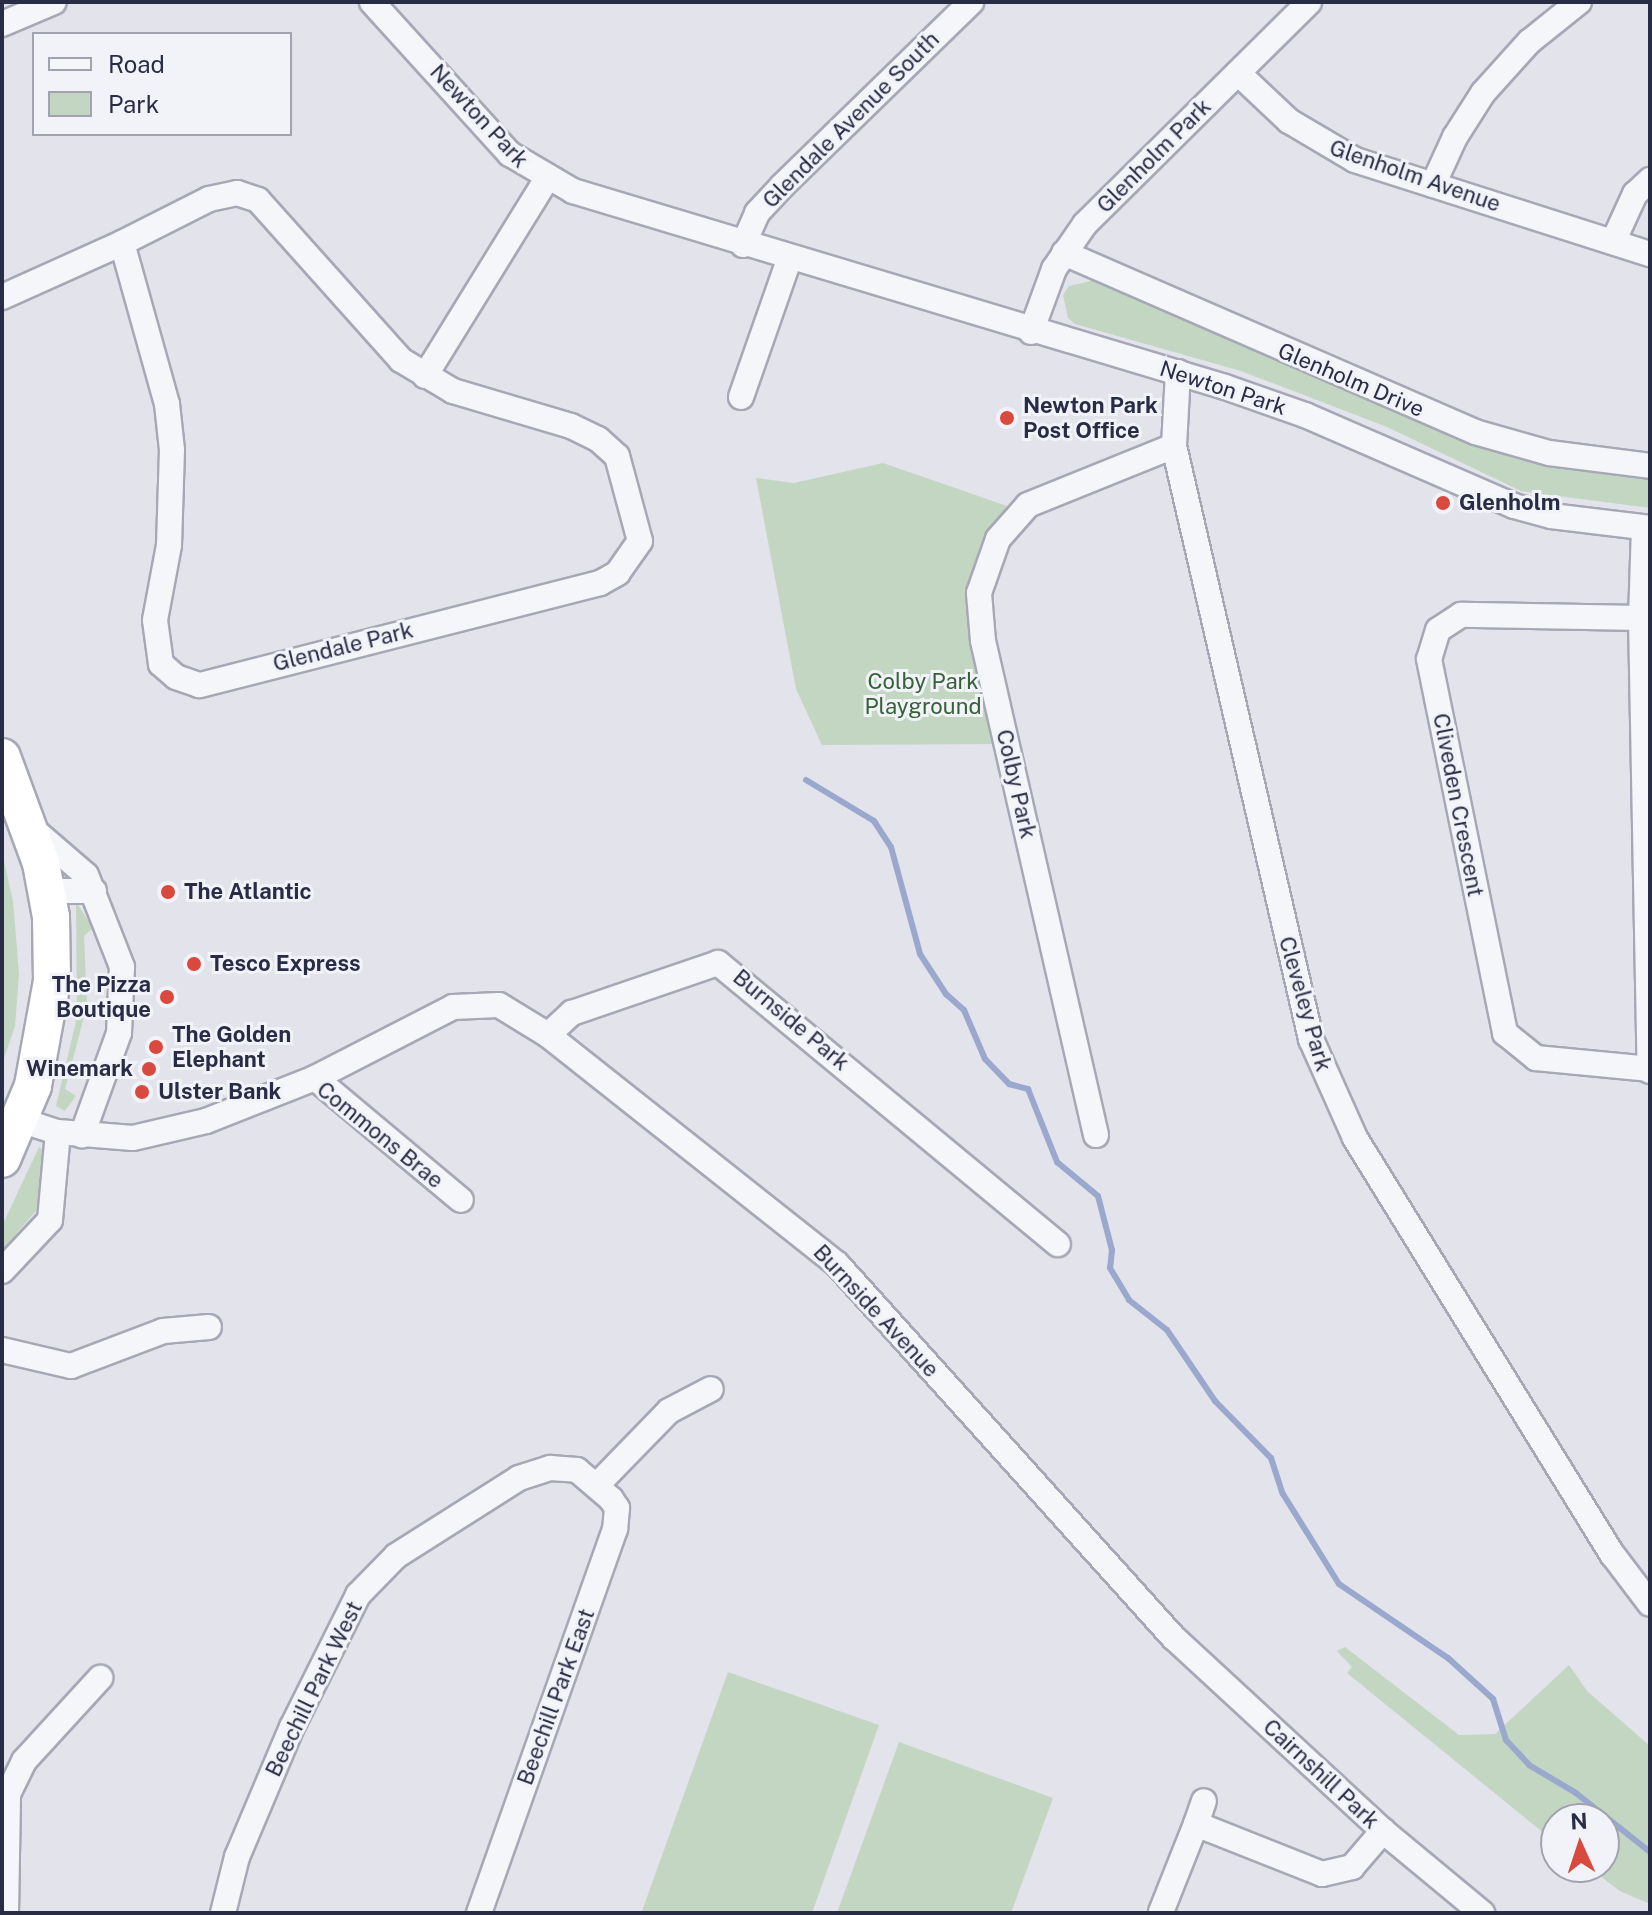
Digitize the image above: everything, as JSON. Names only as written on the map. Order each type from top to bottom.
[{"type":"highway","points":[[2,757],[29,824],[47,891],[52,941],[49,1017],[20,1120],[2,1159]]},
{"type":"street","points":[[2,24],[54,2]]},
{"type":"street","name":"Newton Park","points":[[372,2],[510,154],[546,180],[789,260],[1178,372],[1305,415],[1514,506],[1647,528]]},
{"type":"street","name":"Glendale Avenue South","points":[[743,245],[757,213],[782,186],[971,2]]},
{"type":"street","name":"Glenholm Park","points":[[1031,332],[1044,289],[1085,224],[1309,2]]},
{"type":"street","points":[[1433,185],[1455,137],[1483,93],[1529,42],[1579,2]]},
{"type":"street","name":"Glenholm Avenue","points":[[1238,73],[1322,144],[1433,185],[1650,254]]},
{"type":"street","points":[[425,376],[546,180]]},
{"type":"street","points":[[1613,242],[1635,194],[1650,180]]},
{"type":"street","name":"Glendale Park","points":[[2,297],[122,243],[209,199],[237,193],[258,200],[401,360],[453,391],[571,426],[608,447],[617,456],[640,541],[632,557],[600,583],[199,685],[176,677],[161,664],[155,647],[172,500],[167,404],[122,243]]},
{"type":"street","name":"Glenholm Drive","points":[[1064,253],[1475,432],[1549,453],[1650,466]]},
{"type":"street","points":[[741,397],[789,260]]},
{"type":"street","name":"Cleveley Park","points":[[1178,372],[1174,446],[1298,989],[1325,1077],[1390,1195],[1613,1555],[1650,1604]]},
{"type":"street","name":"Colby Park","points":[[1096,1135],[983,641],[979,593],[998,539],[1028,505],[1174,446]]},
{"type":"street","points":[[1647,528],[1641,618],[1647,773],[1650,1070]]},
{"type":"street","name":"Cliveden Crescent","points":[[1641,618],[1461,615],[1438,630],[1429,659],[1505,1033],[1536,1058],[1650,1070]]},
{"type":"street","points":[[2,1271],[50,1220],[70,1133],[123,1011],[122,967],[86,875],[57,855],[29,824]]},
{"type":"street","points":[[47,891],[94,891]]},
{"type":"street","name":"Burnside Park","points":[[548,1035],[572,1013],[718,963],[1058,1244]]},
{"type":"street","points":[[315,1078],[453,1007],[499,1005],[548,1035]]},
{"type":"street","name":"Burnside Avenue","points":[[548,1035],[837,1264],[1165,1629]]},
{"type":"street","name":"Commons Brae","points":[[20,1120],[70,1133],[133,1138],[169,1133],[315,1078],[461,1200]]},
{"type":"street","points":[[2,1350],[71,1366],[163,1331],[209,1327]]},
{"type":"street","points":[[597,1485],[669,1411],[711,1389]]},
{"type":"street","name":"Beechill Park West","points":[[223,1913],[237,1857],[286,1741],[358,1595],[396,1556],[519,1478],[550,1468],[577,1470],[597,1485]]},
{"type":"street","name":"Beechill Park East","points":[[479,1913],[615,1529],[617,1508],[597,1485]]},
{"type":"street","name":"Cairnshill Park","points":[[1165,1629],[1383,1831],[1482,1913]]},
{"type":"street","points":[[6,1913],[8,1794],[24,1761],[100,1678]]},
{"type":"street","points":[[1161,1912],[1200,1812],[1322,1874],[1352,1867],[1383,1831]]},
{"type":"green space","points":[[1092,276],[1299,365],[1650,475],[1650,508],[1521,491],[1387,427],[1241,371],[1075,324],[1068,318],[1063,295],[1069,286],[1091,281]]},
{"type":"green space","name":"Colby Park Playground","points":[[883,463],[1007,506],[983,543],[966,593],[971,644],[999,744],[822,745],[796,689],[756,478],[794,483]]},
{"type":"green space","points":[[3,857],[13,901],[19,974],[15,1026],[2,1064]]},
{"type":"green space","points":[[76,902],[93,928],[84,936],[87,1005],[65,1089],[76,1096],[65,1111],[56,1106],[77,1017]]},
{"type":"green space","points":[[39,1147],[45,1152],[41,1205],[2,1250],[2,1226]]},
{"type":"green space","points":[[1345,1647],[1459,1735],[1495,1734],[1569,1665],[1587,1691],[1650,1746],[1650,1904],[1609,1883],[1620,1883],[1620,1803],[1540,1803],[1540,1830],[1347,1673],[1352,1667],[1337,1651]]},
{"type":"green space","points":[[728,1672],[879,1725],[812,1913],[642,1911]]},
{"type":"green space","points":[[899,1742],[1053,1798],[1011,1913],[837,1913]]},
{"type":"waterway","points":[[806,780],[874,821],[891,847],[920,954],[946,994],[964,1010],[985,1059],[1009,1084],[1028,1089],[1057,1162],[1098,1196],[1112,1250],[1110,1268],[1129,1300],[1167,1330],[1215,1401],[1271,1458],[1283,1494],[1339,1584],[1448,1658],[1493,1699],[1506,1740],[1529,1765],[1576,1793],[1650,1852]]},
{"type":"place","name":"Newton Park Post Office","points":[[1007,418]]},
{"type":"place","name":"Glenholm","points":[[1443,503]]},
{"type":"place","name":"The Atlantic","points":[[168,892]]},
{"type":"place","name":"Tesco Express","points":[[194,964]]},
{"type":"place","name":"The Pizza Boutique","points":[[167,997]]},
{"type":"place","name":"The Golden Elephant","points":[[156,1047]]},
{"type":"place","name":"Winemark","points":[[149,1069]]},
{"type":"place","name":"Ulster Bank","points":[[142,1092]]}]
